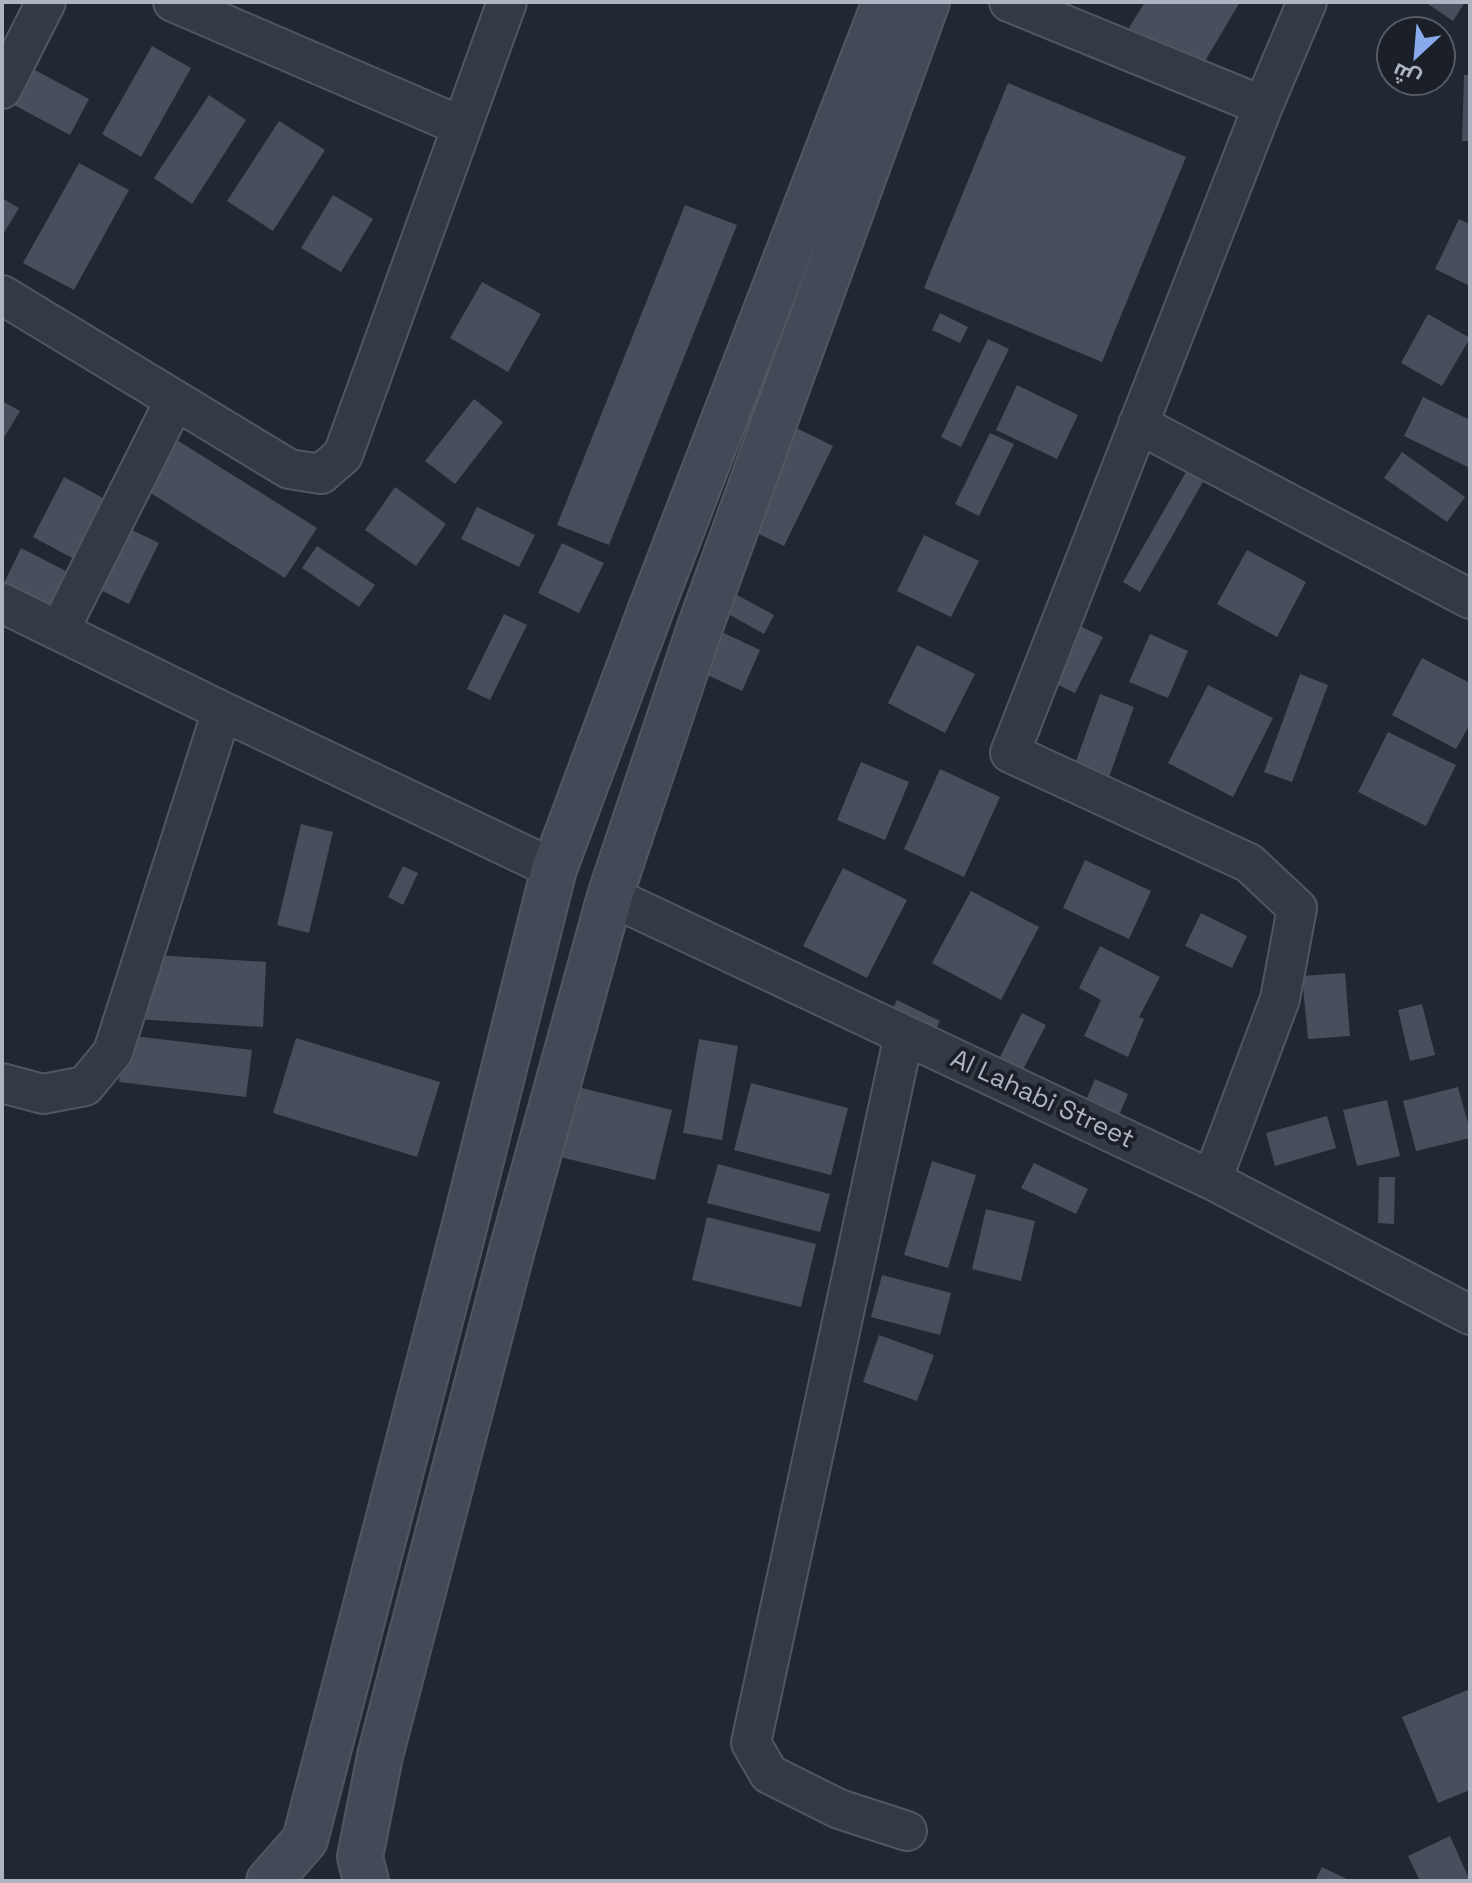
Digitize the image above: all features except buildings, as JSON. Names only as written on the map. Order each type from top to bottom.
[{"type":"street","points":[[2,89],[46,2]]},
{"type":"street","points":[[173,2],[461,126]]},
{"type":"street","points":[[2,295],[289,469],[321,474],[343,455],[507,2]]},
{"type":"street","points":[[269,1881],[305,1840],[554,869],[885,2]]},
{"type":"street","points":[[305,1840],[312,1858],[319,1864],[328,1868],[351,1864],[363,1869],[380,1756],[512,1250],[610,896],[700,627],[927,2]]},
{"type":"street","points":[[1009,2],[1263,106]]},
{"type":"street","points":[[1212,1180],[1280,999],[1297,908],[1249,863],[1010,753],[1263,106],[1307,2]]},
{"type":"street","points":[[59,631],[175,400]]},
{"type":"street","points":[[1138,424],[1470,599]]},
{"type":"street","points":[[2,603],[610,896]]},
{"type":"street","points":[[2,1083],[43,1094],[85,1086],[113,1052],[222,711]]},
{"type":"street","name":"Al Lahabi Street","points":[[610,896],[1212,1180],[1470,1315]]},
{"type":"street","points":[[904,1035],[751,1743],[769,1774],[839,1809],[907,1831]]}]
